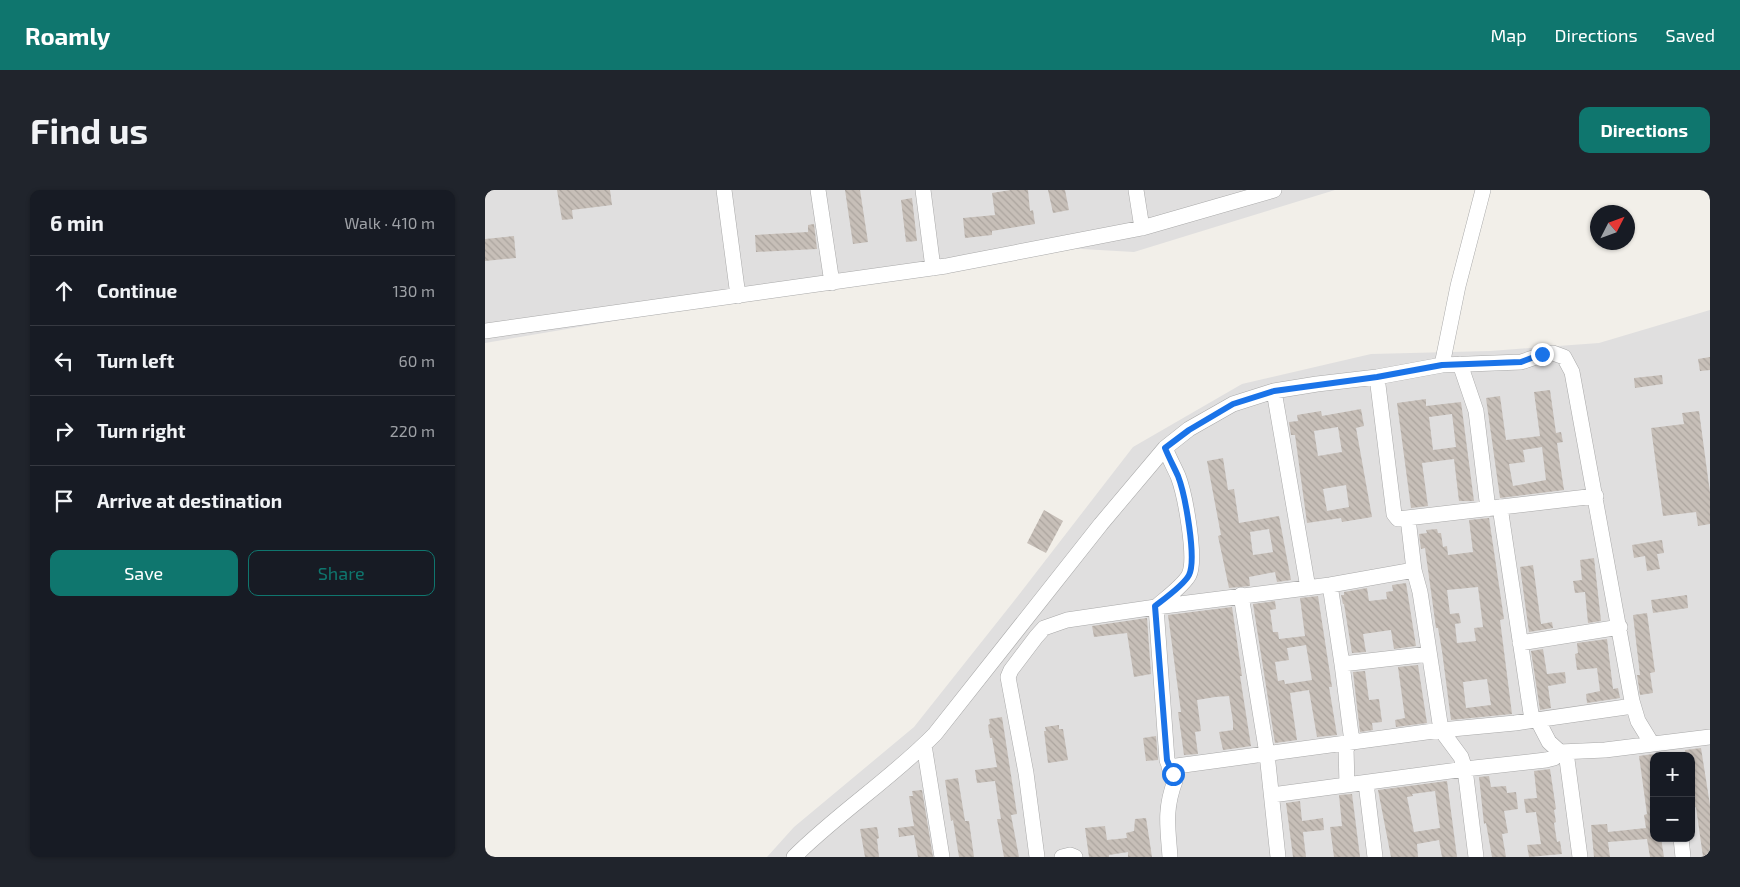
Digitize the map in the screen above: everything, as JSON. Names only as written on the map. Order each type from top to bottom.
[{"type":"street","points":[[724,190],[738,296]]},
{"type":"street","points":[[818,190],[832,283]]},
{"type":"street","points":[[923,190],[933,268]]},
{"type":"street","points":[[1136,190],[1142,228]]},
{"type":"street","points":[[485,331],[933,268],[1142,228],[1274,190]]},
{"type":"street","points":[[1442,365],[1457,286],[1483,190]]},
{"type":"street","points":[[794,857],[817,834],[935,734],[1101,524],[1165,448],[1189,430],[1233,404],[1274,391],[1377,377],[1442,365],[1521,362],[1548,353],[1564,357],[1568,362],[1572,372],[1596,496],[1633,706],[1642,730],[1652,744]]},
{"type":"street","points":[[1460,364],[1477,412],[1534,720],[1549,742],[1563,752],[1580,857]]},
{"type":"street","points":[[1377,377],[1394,514],[1398,519],[1596,496]]},
{"type":"street","points":[[1274,391],[1308,588]]},
{"type":"street","points":[[1155,606],[1188,578],[1192,570],[1193,558],[1184,494],[1179,477],[1165,448]]},
{"type":"street","points":[[1408,518],[1414,570],[1420,592],[1441,730],[1461,757],[1465,769],[1476,857]]},
{"type":"street","points":[[1037,857],[1026,773],[1016,713],[1009,685],[1009,674],[1044,628],[1067,620],[1155,606],[1330,585],[1414,570]]},
{"type":"street","points":[[1330,585],[1352,742]]},
{"type":"street","points":[[1241,595],[1267,754],[1279,857]]},
{"type":"street","points":[[1155,606],[1169,767],[1175,782],[1167,811],[1170,857]]},
{"type":"street","points":[[1520,643],[1619,627]]},
{"type":"street","points":[[1342,664],[1429,654]]},
{"type":"street","points":[[1169,767],[1633,706]]},
{"type":"street","points":[[1272,795],[1546,760],[1563,752],[1605,750],[1652,744],[1670,749],[1710,737]]},
{"type":"street","points":[[1347,785],[1346,748],[1352,742]]},
{"type":"street","points":[[924,745],[942,857]]},
{"type":"street","points":[[1365,783],[1375,857]]},
{"type":"street","points":[[1681,842],[1683,857]]},
{"type":"street","points":[[1063,857],[1070,855],[1075,857]]},
{"type":"shaded area","points":[[485,190],[1335,190],[1134,252],[1048,247],[485,343]]},
{"type":"shaded area","points":[[1710,310],[1710,857],[767,857],[794,827],[914,727],[1133,447],[1242,384],[1371,354],[1490,351],[1599,343]]},
{"type":"building","points":[[557,190],[610,190],[612,205],[572,210],[573,219],[562,220]]},
{"type":"building","points":[[845,190],[860,190],[868,242],[853,244]]},
{"type":"building","points":[[1028,190],[1030,211],[1033,210],[1035,224],[992,231],[992,235],[965,238],[963,218],[995,215],[992,193]]},
{"type":"building","points":[[1048,190],[1065,190],[1069,210],[1053,213]]},
{"type":"building","points":[[912,198],[917,241],[906,242],[901,200]]},
{"type":"building","points":[[814,224],[817,249],[756,252],[755,235],[808,232],[808,225]]},
{"type":"building","points":[[514,236],[516,258],[485,261],[485,239]]},
{"type":"building","points":[[1710,357],[1710,370],[1700,371],[1698,359]]},
{"type":"building","points":[[1662,375],[1663,384],[1635,388],[1634,378]]},
{"type":"building","points":[[1550,390],[1556,433],[1561,432],[1563,442],[1557,443],[1564,490],[1500,498],[1486,398],[1500,396],[1506,440],[1540,436],[1534,392]],"holes":[[[1542,447],[1546,480],[1513,486],[1509,464],[1525,462],[1523,450]]]},
{"type":"building","points":[[1426,399],[1426,406],[1461,402],[1474,501],[1459,501],[1454,459],[1422,463],[1428,506],[1411,508],[1397,403]],"holes":[[[1452,414],[1456,447],[1433,450],[1429,417]]]},
{"type":"building","points":[[1361,409],[1364,426],[1356,428],[1372,517],[1342,522],[1341,518],[1307,523],[1295,435],[1291,435],[1289,422],[1298,421],[1297,415],[1321,411],[1322,416]],"holes":[[[1338,427],[1342,452],[1318,456],[1314,431]],[[1346,485],[1349,507],[1327,511],[1323,489]]]},
{"type":"building","points":[[1699,411],[1710,493],[1710,524],[1698,526],[1696,512],[1663,516],[1651,428],[1684,424],[1682,413]]},
{"type":"building","points":[[1223,458],[1228,490],[1234,489],[1239,523],[1279,516],[1291,580],[1277,582],[1275,572],[1249,577],[1250,586],[1229,588],[1218,536],[1221,535],[1207,461]],"holes":[[[1269,529],[1273,552],[1253,555],[1250,532]]]},
{"type":"building","points":[[1044,510],[1063,521],[1046,553],[1027,543]]},
{"type":"building","points":[[1489,518],[1504,619],[1500,620],[1512,714],[1451,720],[1425,548],[1421,549],[1419,534],[1427,533],[1426,530],[1437,529],[1438,533],[1441,533],[1443,547],[1447,546],[1448,555],[1473,552],[1469,520]],"holes":[[[1478,587],[1483,627],[1474,628],[1476,641],[1457,643],[1455,624],[1461,623],[1459,613],[1450,614],[1447,590]],[[1487,679],[1491,705],[1466,708],[1463,682]]]},
{"type":"building","points":[[1662,540],[1664,553],[1657,554],[1660,569],[1647,571],[1645,556],[1634,558],[1632,545]]},
{"type":"building","points":[[1594,558],[1601,621],[1588,623],[1585,592],[1575,593],[1573,581],[1582,580],[1580,560]]},
{"type":"building","points":[[1533,565],[1541,624],[1552,622],[1553,628],[1529,632],[1520,567]]},
{"type":"building","points":[[1406,583],[1416,646],[1394,649],[1391,630],[1363,634],[1366,652],[1352,653],[1341,595],[1344,595],[1344,592],[1367,588],[1369,601],[1387,599],[1386,592],[1393,591],[1392,585]]},
{"type":"building","points":[[1687,595],[1688,608],[1653,613],[1651,600]]},
{"type":"building","points":[[1318,596],[1332,687],[1329,687],[1337,735],[1317,737],[1309,690],[1290,693],[1297,740],[1275,743],[1253,604],[1275,601],[1276,609],[1270,610],[1273,632],[1278,632],[1279,639],[1305,636],[1300,598]],"holes":[[[1306,645],[1312,680],[1285,684],[1284,680],[1278,681],[1275,662],[1289,660],[1287,648]]]},
{"type":"building","points":[[1232,607],[1251,746],[1223,750],[1219,732],[1233,730],[1233,722],[1229,696],[1215,697],[1197,700],[1201,731],[1195,732],[1198,754],[1184,755],[1178,712],[1181,712],[1168,615]]},
{"type":"building","points":[[1647,613],[1655,672],[1650,673],[1653,693],[1640,695],[1637,675],[1640,675],[1633,615]]},
{"type":"building","points":[[1147,618],[1151,674],[1134,677],[1127,633],[1094,637],[1092,626]]},
{"type":"building","points":[[1607,639],[1613,689],[1618,688],[1620,698],[1587,703],[1586,694],[1600,691],[1597,668],[1577,670],[1575,654],[1578,653],[1577,643]]},
{"type":"building","points":[[1543,649],[1547,674],[1565,672],[1566,683],[1548,686],[1551,708],[1540,710],[1531,651]]},
{"type":"building","points":[[1418,665],[1427,723],[1396,727],[1395,720],[1405,718],[1398,667]]},
{"type":"building","points":[[1365,671],[1369,700],[1379,699],[1382,722],[1372,723],[1373,730],[1360,732],[1353,672]]},
{"type":"building","points":[[1002,717],[1017,814],[1011,815],[1019,857],[1004,857],[997,819],[1001,819],[995,781],[977,783],[975,770],[997,767],[988,725],[990,724],[989,719]]},
{"type":"building","points":[[1059,725],[1059,729],[1063,729],[1068,760],[1048,763],[1045,727]]},
{"type":"building","points":[[1156,736],[1158,760],[1146,761],[1143,738]]},
{"type":"building","points":[[1701,748],[1710,805],[1710,857],[1703,857],[1695,808],[1695,752],[1685,752],[1685,750]]},
{"type":"building","points":[[1650,754],[1650,842],[1662,842],[1664,857],[1650,857],[1647,839],[1608,842],[1610,857],[1594,857],[1591,825],[1607,824],[1608,832],[1646,828],[1644,815],[1647,814],[1639,756]]},
{"type":"building","points":[[1550,769],[1556,809],[1554,810],[1556,822],[1554,823],[1557,842],[1560,841],[1562,854],[1529,857],[1527,845],[1541,844],[1536,812],[1526,813],[1524,799],[1537,798],[1534,771]]},
{"type":"building","points":[[1489,776],[1491,787],[1506,786],[1507,793],[1516,792],[1518,809],[1504,811],[1508,833],[1502,834],[1506,857],[1492,857],[1486,823],[1484,824],[1479,777]]},
{"type":"building","points":[[958,778],[965,821],[969,821],[974,857],[959,857],[953,820],[951,821],[945,780]]},
{"type":"building","points":[[1447,781],[1457,857],[1442,857],[1439,840],[1417,844],[1418,857],[1391,857],[1378,790]],"holes":[[[1435,791],[1440,828],[1414,832],[1407,797],[1413,796],[1412,794]]]},
{"type":"building","points":[[922,790],[933,857],[918,857],[914,835],[899,837],[898,828],[914,826],[909,796],[913,796],[912,791]]},
{"type":"building","points":[[1352,794],[1360,857],[1334,857],[1330,827],[1342,826],[1339,795]]},
{"type":"building","points":[[1300,801],[1302,821],[1323,818],[1324,830],[1303,832],[1306,857],[1293,857],[1286,803]]},
{"type":"building","points":[[1146,818],[1152,857],[1128,857],[1128,852],[1109,855],[1109,857],[1089,857],[1085,828],[1105,826],[1107,840],[1127,838],[1126,833],[1134,831],[1135,819]]},
{"type":"building","points":[[877,827],[879,857],[865,857],[860,829]]},
{"type":"route","points":[[1173,774],[1167,760],[1155,606],[1188,578],[1192,570],[1193,558],[1184,494],[1179,477],[1165,448],[1189,430],[1233,404],[1274,391],[1377,377],[1442,365],[1521,362],[1542,354]]}]
